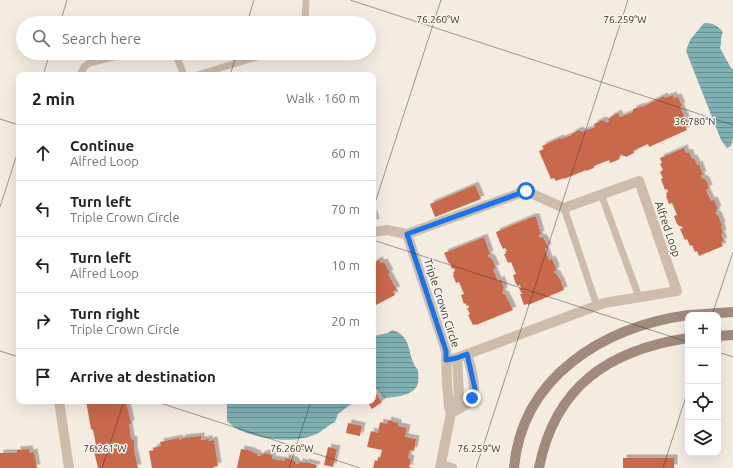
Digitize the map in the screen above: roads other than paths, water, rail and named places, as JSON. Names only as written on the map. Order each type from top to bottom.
[{"type":"street","name":"Alfred Loop","points":[[446,360],[457,358],[604,303],[677,291],[639,181],[564,208]]},
{"type":"street","points":[[376,232],[387,230],[407,234],[526,191],[564,208]]},
{"type":"street","name":"Triple Crown Circle","points":[[407,234],[446,351],[449,407],[451,413]]},
{"type":"street","points":[[721,313],[733,312]]},
{"type":"street","points":[[514,468],[520,438],[528,415],[540,394],[555,375],[594,346],[616,335],[662,320],[685,316]]},
{"type":"street","points":[[721,336],[733,335]]},
{"type":"street","points":[[539,468],[547,437],[553,422],[561,408],[583,382],[600,368],[622,356],[638,350],[685,339]]},
{"type":"street","name":"Triple Crown Circle","points":[[451,413],[463,406],[472,398],[475,389],[467,354]]},
{"type":"street","name":"Triple Crown Circle","points":[[452,468],[440,467],[451,413],[459,395],[457,358]]},
{"type":"street","points":[[59,404],[69,468]]},
{"type":"lane","points":[[306,0],[306,16]]},
{"type":"lane","points":[[82,72],[84,67],[89,63],[101,60]]},
{"type":"lane","points":[[178,60],[183,72]]},
{"type":"lane","points":[[207,72],[247,60]]},
{"type":"lane","points":[[601,194],[639,297]]},
{"type":"lane","points":[[564,208],[597,306]]},
{"type":"water","points":[[704,23],[715,25],[723,32],[720,48],[733,69],[733,139],[731,146],[727,148],[721,140],[686,51],[690,40]]},
{"type":"water","points":[[392,330],[404,337],[409,347],[414,365],[418,370],[418,381],[413,391],[409,393],[384,398],[378,389],[376,389],[376,335],[388,333]]},
{"type":"water","points":[[227,404],[351,404],[338,414],[335,422],[317,434],[306,438],[287,440],[266,438],[247,433],[238,429],[227,421]]}]
